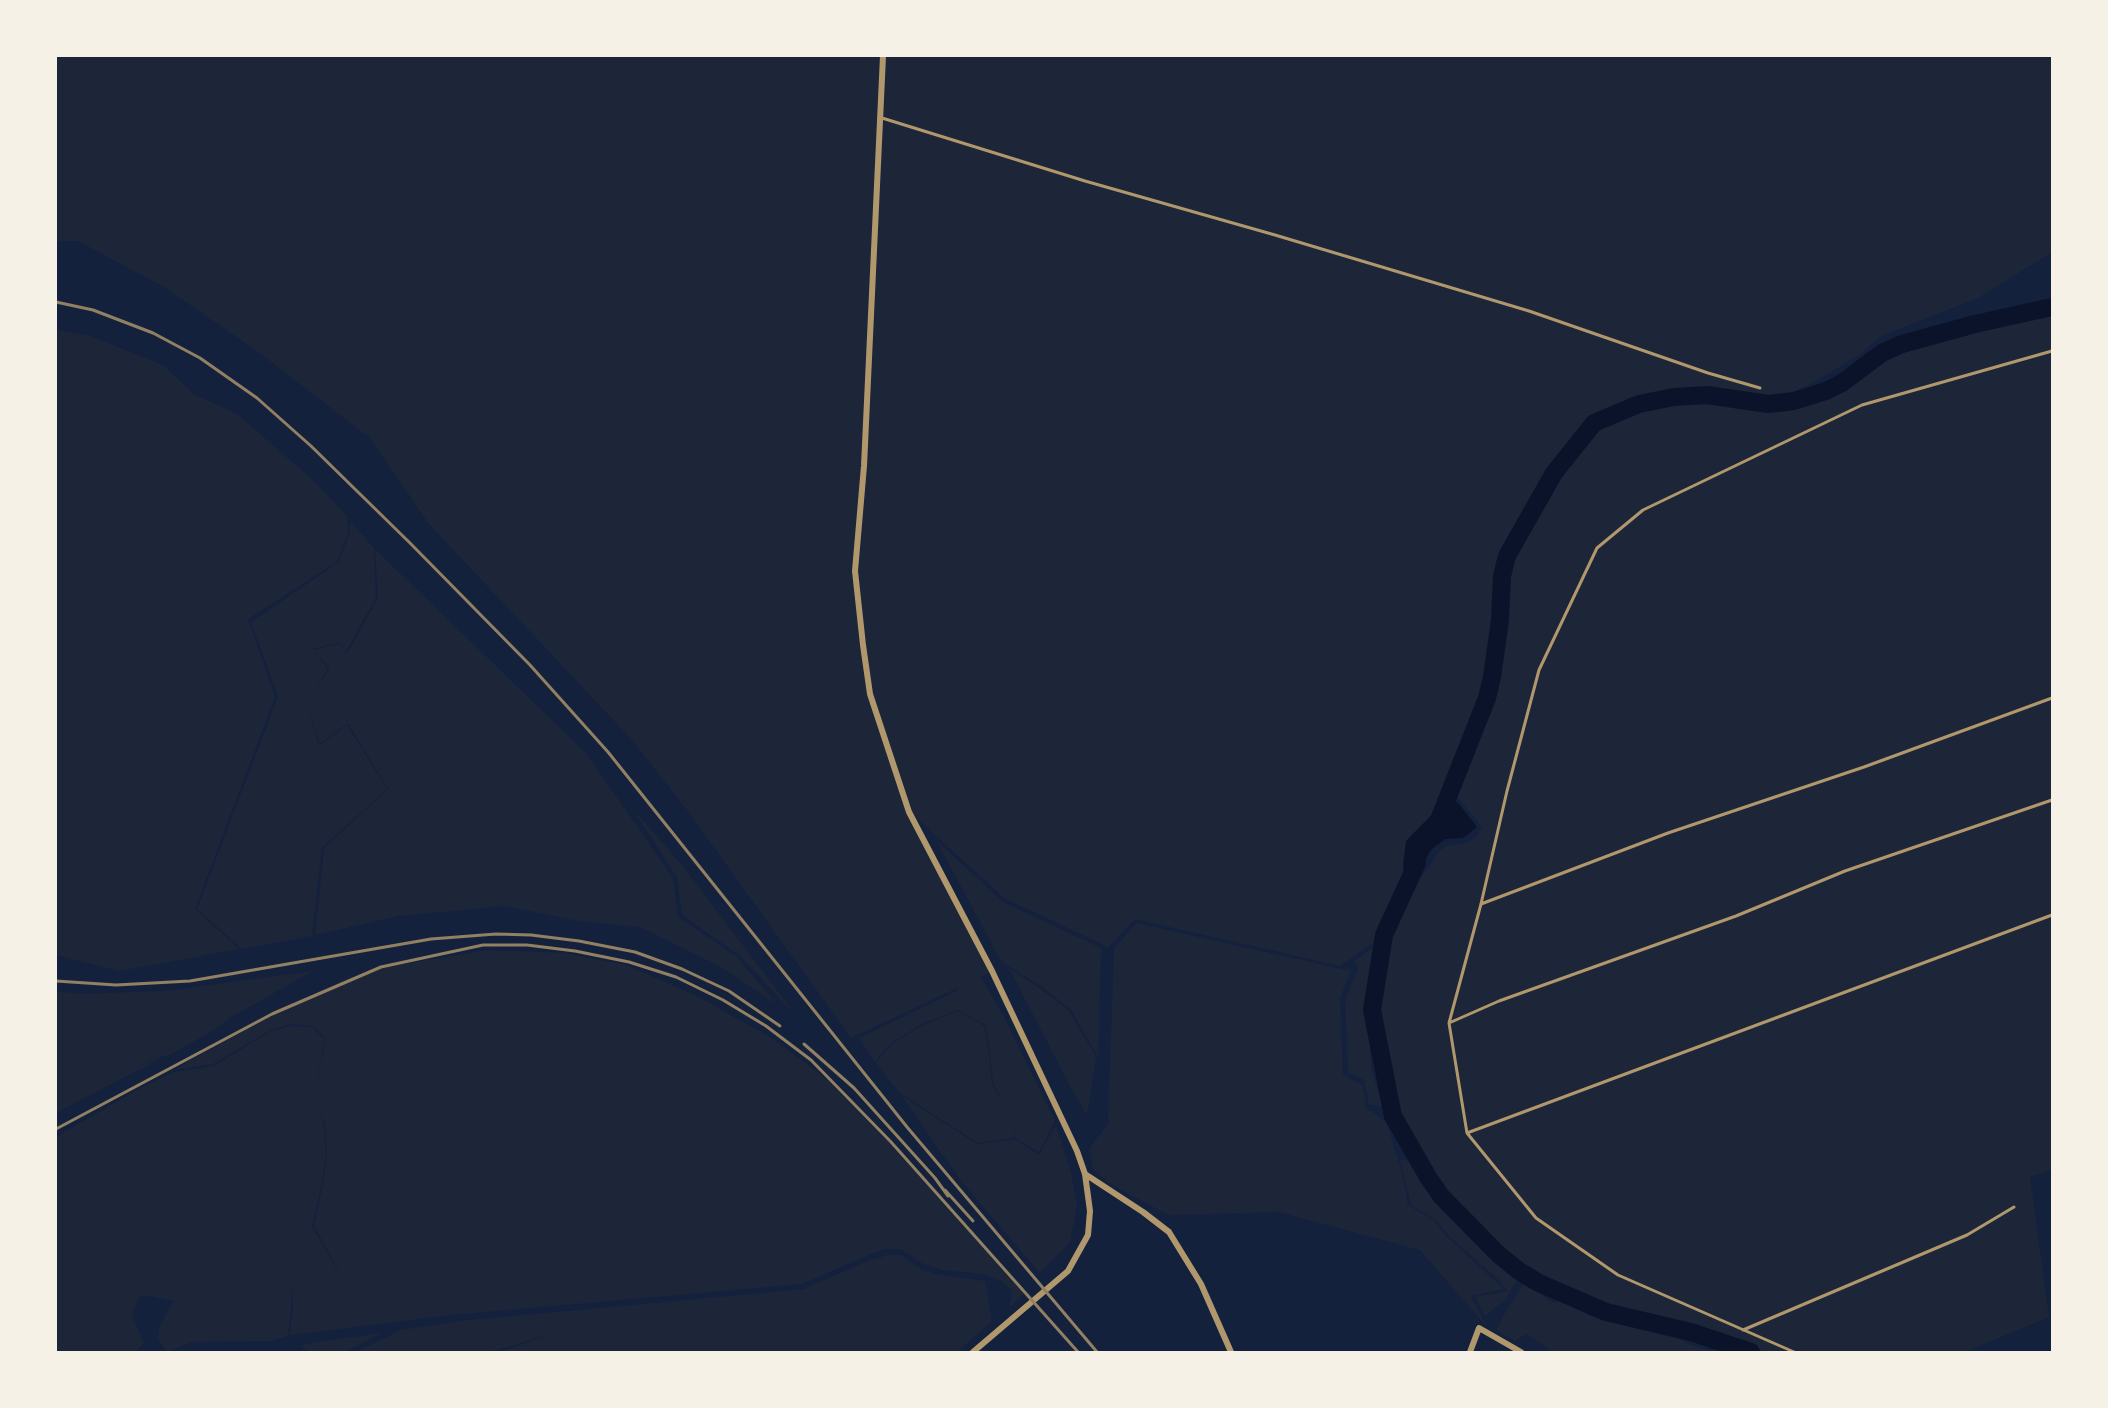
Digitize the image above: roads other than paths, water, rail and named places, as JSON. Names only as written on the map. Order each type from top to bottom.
[{"type":"street","points":[[883,56],[864,466],[855,571],[870,694],[909,812],[992,971],[1077,1151],[1085,1174],[1090,1210],[1088,1235],[1068,1271],[973,1353]]},
{"type":"street","points":[[1085,1174],[1169,1232],[1201,1284],[1231,1353]]},
{"type":"street","points":[[1470,1353],[1479,1328],[1521,1353]]},
{"type":"lane","points":[[881,118],[1085,181],[1529,311],[1708,373],[1760,388]]},
{"type":"lane","points":[[1794,1353],[1618,1275],[1536,1218],[1467,1133],[1449,1023],[1481,904],[1507,791],[1539,669],[1597,548],[1642,510],[1862,405],[2052,351]]},
{"type":"lane","points":[[1481,904],[1668,833],[1864,767],[2052,698]]},
{"type":"lane","points":[[1449,1023],[1499,1001],[1736,916],[1845,871],[2052,800]]},
{"type":"lane","points":[[1467,1133],[2052,915]]},
{"type":"lane","points":[[1743,1330],[1967,1235],[2014,1207]]},
{"type":"waterway","points":[[1440,817],[1487,698],[1500,620],[1502,576],[1507,556],[1554,473],[1594,423],[1639,404],[1674,397],[1707,395],[1768,404],[1794,401],[1826,391],[1842,383],[1882,353],[1902,344],[1975,324],[2052,307]]},
{"type":"waterway","points":[[1417,863],[1384,935],[1372,1010],[1393,1116],[1428,1177],[1441,1196],[1498,1254],[1539,1283],[1606,1312],[1691,1332],[1751,1352]]},
{"type":"railway","points":[[56,302],[93,310],[153,333],[200,358],[257,398],[311,446],[410,543],[530,665],[608,752],[907,1127],[1097,1352]]},
{"type":"railway","points":[[56,981],[116,985],[190,981],[431,939],[496,934],[531,935],[579,941],[635,952],[682,969],[729,991],[780,1026]]},
{"type":"railway","points":[[56,1129],[272,1014],[381,967],[483,945],[527,945],[575,951],[629,962],[676,977],[723,1000],[766,1026],[811,1060],[891,1142],[1078,1352]]},
{"type":"railway","points":[[804,1044],[854,1088],[935,1178],[948,1196]]},
{"type":"railway","points":[[945,1190],[973,1221]]}]
